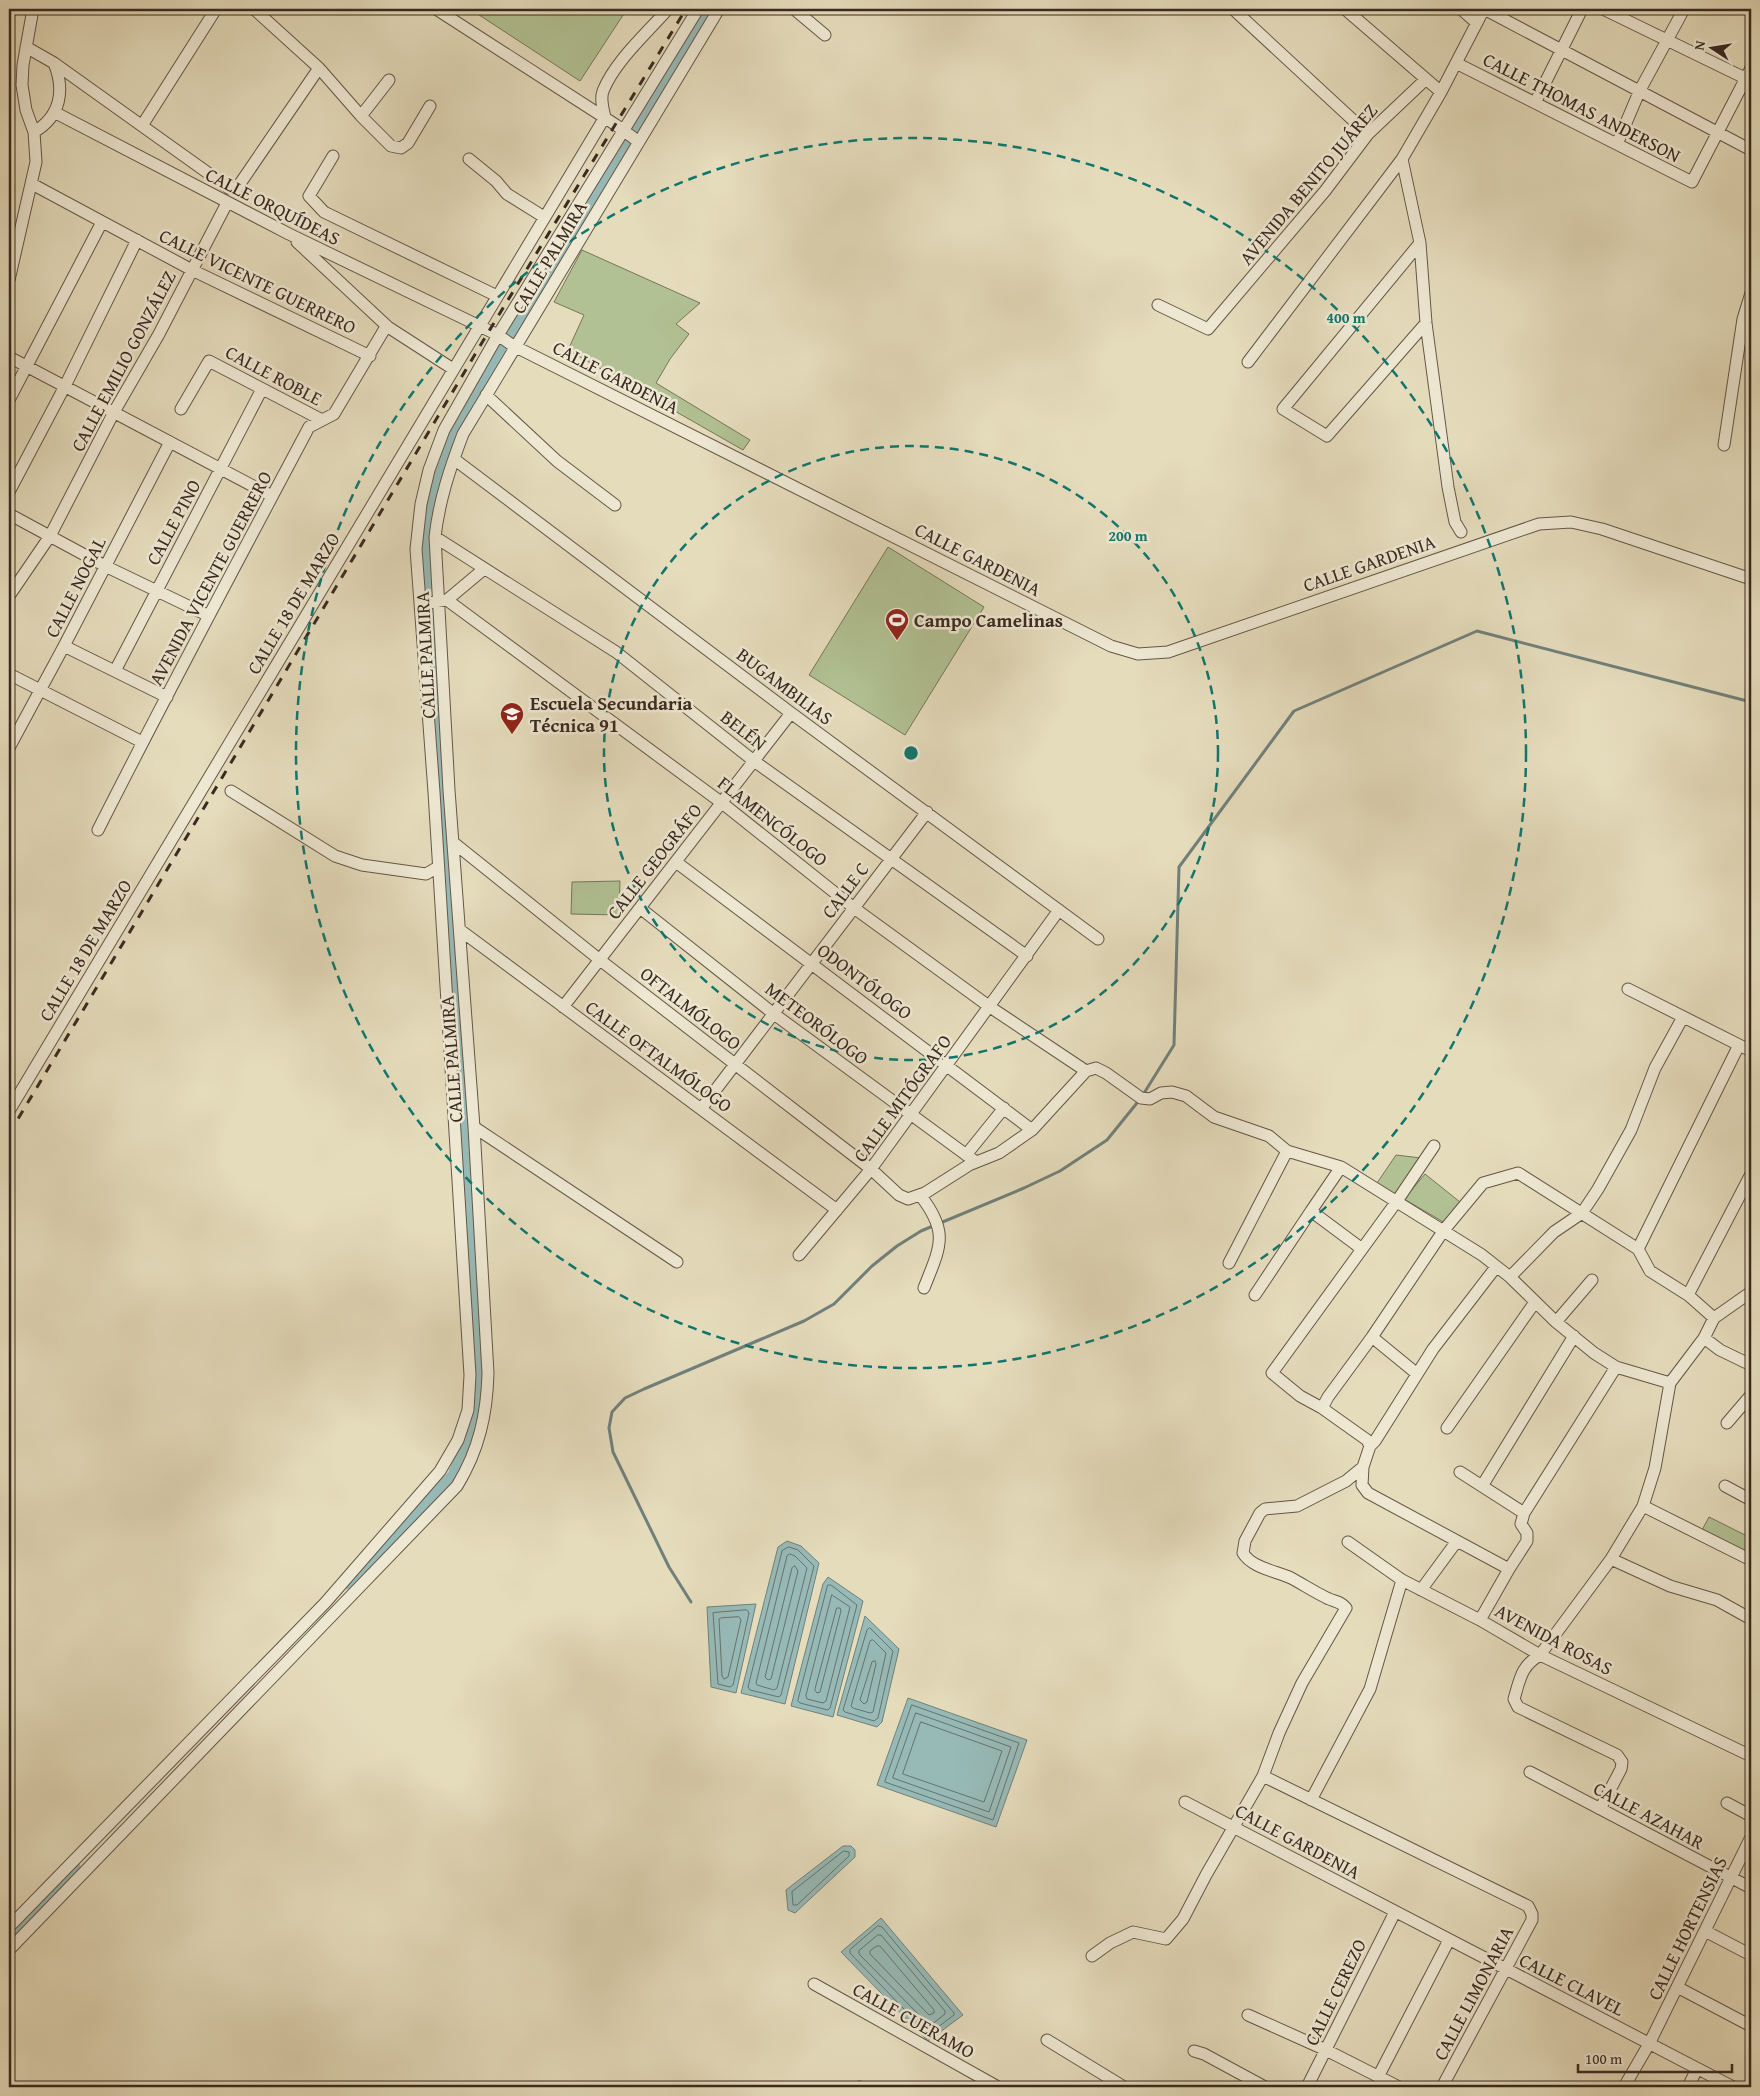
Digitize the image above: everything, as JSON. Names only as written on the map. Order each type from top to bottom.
[{"type":"street","points":[[9,280],[36,162],[34,132],[26,110],[22,86],[26,47],[33,9]]},
{"type":"street","points":[[143,124],[216,9]]},
{"type":"street","points":[[254,9],[319,68],[361,116],[392,146],[401,148],[408,143],[430,106]]},
{"type":"street","points":[[436,9],[638,141]]},
{"type":"street","points":[[9,1927],[325,1603],[440,1471],[458,1440],[468,1410],[470,1376],[438,867],[441,791],[432,602],[416,549],[421,504],[429,470],[444,430],[698,9]]},
{"type":"street","name":"CALLE PALMIRA","points":[[9,1950],[457,1486],[468,1468],[481,1435],[485,1413],[488,1372],[474,1128],[454,843],[441,791],[432,602],[438,514],[454,459],[464,434],[514,345],[719,9]]},
{"type":"street","points":[[794,9],[825,35]]},
{"type":"street","points":[[1233,9],[1368,134]]},
{"type":"street","points":[[1345,9],[1441,92]]},
{"type":"street","points":[[1461,9],[1477,23]]},
{"type":"street","points":[[1248,362],[1402,159],[1441,92],[1484,9],[1751,150]]},
{"type":"street","points":[[1535,103],[1582,9]]},
{"type":"street","points":[[1602,9],[1748,80]]},
{"type":"street","points":[[1617,144],[1640,90],[1665,40],[1684,9]]},
{"type":"street","points":[[604,117],[603,91],[618,66],[663,10]]},
{"type":"street","points":[[26,47],[54,62],[143,124],[229,188],[236,188],[319,68]]},
{"type":"street","points":[[34,132],[45,126],[54,112],[60,97],[60,78],[54,62]]},
{"type":"street","name":"CALLE THOMAS ANDERSON","points":[[1456,63],[1692,182],[1718,132]]},
{"type":"street","points":[[1718,132],[1748,80],[1751,68]]},
{"type":"street","points":[[361,116],[389,80]]},
{"type":"street","name":"AVENIDA BENITO JUÁREZ","points":[[1158,306],[1208,329],[1325,191],[1368,134],[1425,80]]},
{"type":"street","name":"CALLE ORQUÍDEAS","points":[[54,112],[227,203],[499,336]]},
{"type":"street","name":"CALLE 18 DE MARZO","points":[[9,1111],[604,117]]},
{"type":"street","points":[[333,156],[309,196],[324,212],[497,296]]},
{"type":"street","points":[[469,158],[496,182],[506,194],[544,217]]},
{"type":"street","points":[[1402,159],[1420,243],[1426,323],[1448,487],[1455,522],[1461,532]]},
{"type":"street","name":"CALLE VICENTE GUERRERO","points":[[32,184],[192,270],[370,356],[384,330],[388,327]]},
{"type":"street","name":"CALLE EMILIO GONZÁLEZ","points":[[9,596],[50,536],[114,412],[159,334],[227,203]]},
{"type":"street","points":[[9,400],[102,222]]},
{"type":"street","points":[[289,234],[388,327],[453,369]]},
{"type":"street","points":[[9,492],[65,386],[137,240]]},
{"type":"street","points":[[1420,243],[1284,409],[1327,436],[1426,323]]},
{"type":"street","points":[[1724,445],[1743,319],[1751,293]]},
{"type":"street","name":"CALLE GARDENIA","points":[[499,336],[1102,641],[1138,654],[1168,652],[1538,524],[1571,522],[1602,529],[1751,579]]},
{"type":"street","name":"AVENIDA VICENTE GUERRERO","points":[[98,830],[142,742],[309,427],[334,414],[370,356]]},
{"type":"street","points":[[9,357],[272,496]]},
{"type":"street","name":"CALLE ROBLE","points":[[181,409],[210,361],[322,420]]},
{"type":"street","name":"CALLE PINO","points":[[115,671],[262,389]]},
{"type":"street","points":[[486,395],[557,461],[615,505]]},
{"type":"street","name":"CALLE NOGAL","points":[[9,748],[170,442]]},
{"type":"street","name":"BUGAMBILIAS","points":[[454,459],[791,713],[1098,939]]},
{"type":"street","points":[[9,514],[105,566],[209,616]]},
{"type":"street","name":"BELÉN","points":[[435,537],[616,652],[754,761],[1027,956]]},
{"type":"street","points":[[432,602],[484,569]]},
{"type":"street","name":"FLAMENCÓLOGO","points":[[432,602],[722,803],[854,908],[990,1007],[1086,1071]]},
{"type":"street","points":[[64,646],[167,697]]},
{"type":"street","points":[[9,674],[142,742]]},
{"type":"street","name":"CALLE GEOGRÁFO","points":[[563,1007],[791,713]]},
{"type":"street","points":[[231,791],[335,856],[362,865],[426,874],[438,867]]},
{"type":"street","name":"CALLE C","points":[[701,1109],[927,812]]},
{"type":"street","name":"OFTALMÓLOGO","points":[[454,843],[600,960],[871,1169],[899,1195],[908,1199],[920,1195]]},
{"type":"street","name":"ODONTÓLOGO","points":[[676,862],[1032,1130]]},
{"type":"street","name":"METEORÓLOGO","points":[[640,908],[774,1014],[971,1158]]},
{"type":"street","name":"CALLE MITÓGRAFO","points":[[799,1255],[871,1169],[912,1115],[1059,910]]},
{"type":"street","name":"CALLE OFTALMÓLOGO","points":[[460,930],[837,1210]]},
{"type":"street","points":[[1628,989],[1751,1051]]},
{"type":"street","points":[[1510,1277],[1554,1232],[1582,1213],[1598,1189],[1632,1130],[1655,1068],[1683,1017]]},
{"type":"street","points":[[1638,1248],[1739,1045]]},
{"type":"street","points":[[971,1158],[999,1154],[1032,1130],[1086,1071],[1096,1068],[1141,1098],[1150,1099],[1161,1093],[1172,1092],[1186,1096],[1214,1117],[1269,1136],[1287,1151],[1341,1167],[1463,1241],[1510,1277],[1556,1322],[1616,1367],[1670,1383]]},
{"type":"street","points":[[924,1288],[941,1242],[932,1211],[920,1195],[971,1158],[1004,1108]]},
{"type":"street","points":[[474,1128],[678,1262]]},
{"type":"street","points":[[1370,1446],[1367,1440],[1322,1408],[1300,1396],[1272,1372],[1397,1201],[1434,1146]]},
{"type":"street","points":[[1229,1263],[1287,1151]]},
{"type":"street","points":[[1255,1295],[1341,1167]]},
{"type":"street","points":[[1322,1408],[1444,1230],[1483,1184],[1518,1173],[1638,1248],[1650,1271],[1688,1295],[1714,1318]]},
{"type":"street","points":[[1688,1295],[1751,1174]]},
{"type":"street","points":[[1312,1212],[1362,1249]]},
{"type":"street","points":[[1496,1267],[1416,1373],[1370,1446],[1363,1467],[1362,1485],[1368,1493],[1509,1569]]},
{"type":"street","points":[[1556,1322],[1592,1280]]},
{"type":"street","points":[[1600,1809],[1621,1769],[1622,1762],[1617,1754],[1518,1707],[1514,1699],[1521,1675],[1528,1662],[1540,1654],[1611,1559],[1643,1506],[1655,1468],[1670,1383],[1704,1338],[1714,1318],[1751,1292]]},
{"type":"street","points":[[1447,1428],[1535,1302]]},
{"type":"street","points":[[1482,1486],[1574,1336]]},
{"type":"street","points":[[1372,1337],[1416,1373]]},
{"type":"street","points":[[1704,1338],[1720,1350],[1751,1365]]},
{"type":"street","points":[[1480,1620],[1527,1541],[1527,1533],[1521,1524],[1524,1513],[1616,1367]]},
{"type":"street","points":[[1727,1423],[1751,1395]]},
{"type":"street","points":[[1092,1956],[1110,1943],[1133,1932],[1166,1939],[1183,1919],[1263,1776],[1278,1733],[1302,1683],[1346,1608],[1341,1602],[1330,1599],[1247,1559],[1243,1553],[1245,1541],[1260,1513],[1265,1509],[1298,1506],[1346,1480],[1363,1467]]},
{"type":"street","points":[[1460,1472],[1524,1513]]},
{"type":"street","points":[[1725,1486],[1751,1500]]},
{"type":"street","points":[[1643,1506],[1751,1560]]},
{"type":"street","points":[[1421,1590],[1457,1541]]},
{"type":"street","name":"AVENIDA ROSAS","points":[[1348,1542],[1402,1580],[1480,1620],[1540,1654],[1751,1756]]},
{"type":"street","points":[[1611,1559],[1670,1586],[1718,1600],[1751,1619]]},
{"type":"street","points":[[1263,1776],[1311,1800],[1370,1689],[1402,1580]]},
{"type":"street","name":"CALLE AZAHAR","points":[[1530,1772],[1751,1888]]},
{"type":"street","name":"CALLE LIMONARIA","points":[[1311,1800],[1528,1906],[1532,1914],[1532,1920],[1442,2087]]},
{"type":"street","name":"CALLE GARDENIA","points":[[1185,1802],[1395,1912]]},
{"type":"street","points":[[1727,1803],[1751,1816]]},
{"type":"street","name":"CALLE HORTENSIAS","points":[[1624,2087],[1649,2044],[1751,1837]]},
{"type":"street","name":"CALLE CLAVEL","points":[[1395,1912],[1733,2087]]},
{"type":"street","name":"CALLE CEREZO","points":[[1307,2087],[1395,1912]]},
{"type":"street","points":[[1705,1931],[1751,1955]]},
{"type":"street","points":[[1378,2077],[1449,1940]]},
{"type":"street","name":"CALLE CUERAMO","points":[[814,1984],[998,2087]]},
{"type":"street","points":[[1677,1987],[1751,2026]]},
{"type":"street","points":[[1248,2015],[1326,2050],[1399,2087]]},
{"type":"street","points":[[1047,2040],[1124,2087]]},
{"type":"street","points":[[1194,2051],[1204,2054],[1264,2087]]},
{"type":"street","points":[[1688,2087],[1697,2069]]},
{"type":"green space","points":[[470,9],[627,9],[580,81]]},
{"type":"green space","points":[[582,250],[700,303],[676,324],[689,334],[670,359],[656,383],[750,440],[743,450],[568,350],[584,315],[554,302]]},
{"type":"green space","name":"Campo Camelinas","points":[[888,547],[984,607],[905,735],[809,675]]},
{"type":"green space","points":[[620,881],[619,915],[571,914],[572,882]]},
{"type":"green space","points":[[1396,1155],[1421,1158],[1394,1195],[1377,1183]]},
{"type":"green space","points":[[1425,1174],[1460,1202],[1445,1223],[1404,1199]]},
{"type":"green space","points":[[1709,1517],[1751,1538],[1751,1556],[1702,1530]]},
{"type":"water","points":[[787,1541],[801,1546],[819,1563],[785,1704],[741,1693],[778,1547]]},
{"type":"water","points":[[828,1577],[863,1601],[833,1717],[791,1706],[823,1584]]},
{"type":"water","points":[[756,1604],[736,1693],[711,1687],[707,1607]]},
{"type":"water","points":[[865,1616],[899,1649],[882,1722],[877,1727],[837,1715]]},
{"type":"water","points":[[908,1698],[1027,1740],[996,1827],[877,1785]]},
{"type":"water","points":[[843,1846],[851,1846],[855,1850],[855,1857],[795,1913],[788,1910],[786,1890]]},
{"type":"water","points":[[881,1918],[963,2015],[928,2041],[841,1952]]},
{"type":"waterway","points":[[348,1584],[453,1475],[478,1413],[479,1360],[426,542],[428,508],[438,471],[453,429],[707,9]]},
{"type":"waterway","points":[[691,1602],[669,1567],[613,1452],[609,1428],[612,1412],[625,1398],[804,1321],[834,1304],[872,1266],[897,1246],[921,1231],[1060,1171],[1107,1140],[1141,1098],[1174,1045],[1179,867],[1294,711],[1477,631],[1751,702]]},
{"type":"waterway","points":[[9,1936],[75,1867]]},
{"type":"railway","points":[[9,1134],[489,331],[686,9]]},
{"type":"place","name":"Campo Camelinas","points":[[897,641]]},
{"type":"place","name":"Escuela Secundaria Técnica 91","points":[[512,735]]}]
